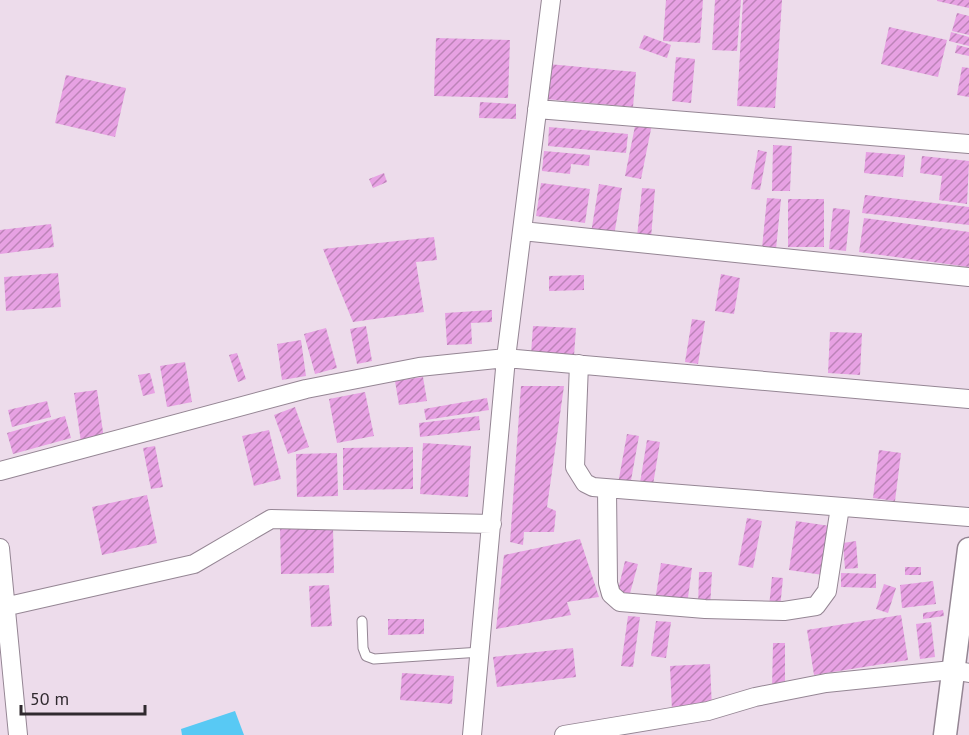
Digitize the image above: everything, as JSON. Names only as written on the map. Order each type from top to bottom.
[{"type":"street","points":[[472,735],[506,358],[551,0]]},
{"type":"street","points":[[537,109],[969,144]]},
{"type":"street","points":[[522,231],[969,277]]},
{"type":"street","points":[[0,471],[306,389],[419,367],[506,358],[969,399]]},
{"type":"street","points":[[579,364],[576,467],[585,483],[607,489],[969,517]]},
{"type":"street","points":[[607,489],[608,583],[615,599],[620,602],[705,609],[784,611],[810,608],[821,602],[827,591],[840,507]]},
{"type":"street","points":[[4,607],[194,564],[271,519],[492,524]]},
{"type":"street","points":[[0,548],[7,696],[18,735]]},
{"type":"street","points":[[945,735],[960,671],[969,549]]},
{"type":"street","points":[[564,735],[708,711],[755,697],[826,683],[960,671]]},
{"type":"lane","points":[[362,621],[363,648],[366,656],[374,659],[481,652]]},
{"type":"water","points":[[235,711],[244,735],[182,735],[181,729]]},
{"type":"building","points":[[666,0],[703,0],[700,43],[663,41]]},
{"type":"building","points":[[715,0],[741,0],[737,51],[712,50]]},
{"type":"building","points":[[743,0],[782,0],[775,108],[737,106]]},
{"type":"building","points":[[969,0],[969,8],[937,1]]},
{"type":"building","points":[[957,13],[969,16],[969,35],[952,31]]},
{"type":"building","points":[[889,27],[947,40],[938,77],[881,64]]},
{"type":"building","points":[[951,32],[969,37],[969,46],[949,41]]},
{"type":"building","points":[[644,35],[671,45],[667,58],[639,48]]},
{"type":"building","points":[[436,38],[510,40],[508,98],[434,96]]},
{"type":"building","points":[[957,45],[969,48],[969,56],[955,53]]},
{"type":"building","points":[[676,57],[695,59],[691,103],[672,101]]},
{"type":"building","points":[[548,64],[636,72],[633,107],[545,99]]},
{"type":"building","points":[[962,67],[969,68],[969,97],[957,95]]},
{"type":"building","points":[[66,75],[126,88],[115,137],[55,123]]},
{"type":"building","points":[[480,102],[516,104],[516,119],[479,118]]},
{"type":"building","points":[[636,121],[652,124],[641,179],[625,176]]},
{"type":"building","points":[[549,127],[628,134],[626,153],[548,146]]},
{"type":"building","points":[[773,145],[792,146],[790,191],[772,191]]},
{"type":"building","points":[[758,150],[767,152],[760,190],[751,189]]},
{"type":"building","points":[[544,151],[590,155],[589,166],[571,164],[570,174],[542,171]]},
{"type":"building","points":[[866,152],[905,155],[903,177],[864,173]]},
{"type":"building","points":[[922,156],[969,161],[967,204],[939,200],[942,176],[920,173]]},
{"type":"building","points":[[384,173],[387,182],[373,188],[369,179]]},
{"type":"building","points":[[541,183],[590,189],[585,223],[536,216]]},
{"type":"building","points":[[599,184],[622,188],[614,236],[591,233]]},
{"type":"building","points":[[642,188],[655,189],[651,238],[637,237]]},
{"type":"building","points":[[865,195],[969,207],[969,225],[862,213]]},
{"type":"building","points":[[767,198],[781,199],[776,249],[762,248]]},
{"type":"building","points":[[788,199],[824,199],[824,247],[788,247]]},
{"type":"building","points":[[833,208],[850,210],[846,251],[829,249]]},
{"type":"building","points":[[864,218],[969,232],[969,267],[859,252]]},
{"type":"building","points":[[51,224],[54,247],[0,254],[0,230]]},
{"type":"building","points":[[434,237],[437,260],[416,262],[424,312],[353,322],[323,249]]},
{"type":"building","points":[[58,273],[61,307],[6,311],[4,277]]},
{"type":"building","points":[[721,274],[740,278],[734,314],[715,311]]},
{"type":"building","points":[[584,275],[584,290],[549,291],[549,276]]},
{"type":"building","points":[[492,310],[492,322],[471,323],[472,344],[447,345],[445,313]]},
{"type":"building","points":[[692,319],[705,321],[698,364],[685,362]]},
{"type":"building","points":[[366,326],[372,361],[357,364],[350,329]]},
{"type":"building","points":[[533,326],[576,328],[574,356],[531,354]]},
{"type":"building","points":[[326,328],[337,368],[315,374],[304,334]]},
{"type":"building","points":[[830,332],[862,333],[860,375],[828,373]]},
{"type":"building","points":[[301,340],[306,376],[282,380],[277,344]]},
{"type":"building","points":[[237,353],[246,379],[238,382],[229,355]]},
{"type":"building","points":[[185,362],[192,402],[167,407],[160,366]]},
{"type":"building","points":[[150,373],[155,393],[143,396],[138,375]]},
{"type":"building","points":[[423,377],[427,401],[399,405],[395,381]]},
{"type":"building","points":[[521,386],[564,386],[547,507],[556,511],[554,532],[524,532],[523,545],[510,542]]},
{"type":"building","points":[[97,390],[104,439],[81,442],[74,393]]},
{"type":"building","points":[[365,392],[374,436],[337,443],[329,399]]},
{"type":"building","points":[[487,398],[489,410],[426,420],[424,409]]},
{"type":"building","points":[[47,401],[51,417],[12,427],[8,410]]},
{"type":"building","points":[[295,407],[309,447],[288,454],[274,415]]},
{"type":"building","points":[[65,416],[71,438],[13,454],[7,433]]},
{"type":"building","points":[[479,416],[480,430],[420,437],[419,423]]},
{"type":"building","points":[[269,430],[281,479],[254,486],[242,436]]},
{"type":"building","points":[[627,434],[639,436],[630,486],[618,484]]},
{"type":"building","points":[[647,440],[660,442],[652,491],[639,489]]},
{"type":"building","points":[[423,443],[471,446],[468,497],[420,494]]},
{"type":"building","points":[[155,446],[163,487],[151,489],[143,448]]},
{"type":"building","points":[[413,447],[413,489],[343,490],[343,448]]},
{"type":"building","points":[[879,450],[901,453],[895,501],[873,498]]},
{"type":"building","points":[[337,453],[338,496],[297,497],[296,454]]},
{"type":"building","points":[[147,495],[157,543],[102,555],[92,507]]},
{"type":"building","points":[[747,518],[762,521],[753,568],[738,565]]},
{"type":"building","points":[[796,521],[830,526],[823,575],[789,570]]},
{"type":"building","points":[[333,527],[334,573],[281,574],[280,528]]},
{"type":"building","points":[[580,539],[599,597],[567,602],[571,615],[496,629],[504,555]]},
{"type":"building","points":[[856,541],[858,568],[845,569],[843,543]]},
{"type":"building","points":[[625,561],[638,564],[629,597],[617,594]]},
{"type":"building","points":[[661,563],[692,568],[687,605],[655,601]]},
{"type":"building","points":[[905,567],[921,567],[921,575],[905,575]]},
{"type":"building","points":[[699,572],[712,572],[710,608],[698,608]]},
{"type":"building","points":[[841,573],[876,574],[876,588],[841,587]]},
{"type":"building","points":[[772,577],[783,578],[780,608],[769,607]]},
{"type":"building","points":[[933,581],[936,604],[902,608],[900,585]]},
{"type":"building","points":[[884,584],[896,588],[888,613],[876,609]]},
{"type":"building","points":[[329,585],[332,626],[311,627],[309,586]]},
{"type":"building","points":[[943,610],[944,616],[923,619],[923,613]]},
{"type":"building","points":[[901,615],[908,660],[814,675],[807,630]]},
{"type":"building","points":[[628,616],[640,617],[633,667],[621,666]]},
{"type":"building","points":[[388,619],[424,619],[424,634],[388,635]]},
{"type":"building","points":[[656,621],[671,622],[666,658],[651,656]]},
{"type":"building","points":[[931,622],[935,657],[920,659],[916,624]]},
{"type":"building","points":[[773,643],[785,643],[785,690],[772,690]]},
{"type":"building","points":[[573,648],[576,677],[497,687],[493,657]]},
{"type":"building","points":[[710,664],[712,709],[672,711],[670,666]]},
{"type":"building","points":[[402,673],[454,676],[452,704],[400,700]]}]
